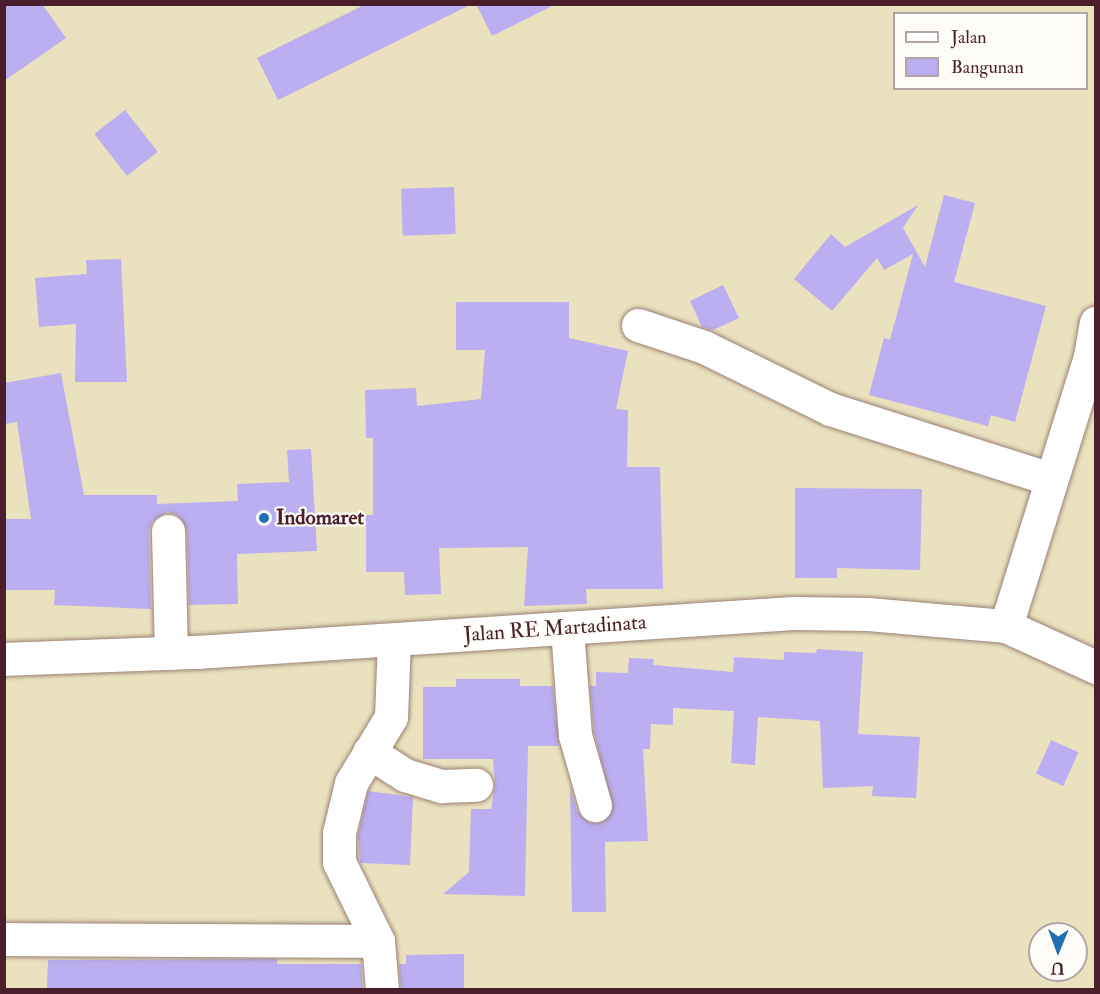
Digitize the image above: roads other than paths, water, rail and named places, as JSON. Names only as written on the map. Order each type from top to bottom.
[{"type":"main road","points":[[1006,626],[1090,356],[1095,323]]},
{"type":"main road","points":[[639,326],[704,347],[830,410],[1051,479]]},
{"type":"main road","points":[[168,531],[171,653]]},
{"type":"main road","name":"Jalan RE Martadinata","points":[[4,659],[171,653],[394,640],[793,613],[868,614],[1006,626],[1095,666]]},
{"type":"main road","points":[[567,629],[575,735],[594,805]]},
{"type":"main road","points":[[382,990],[378,941],[339,862],[339,833],[351,783],[391,717],[394,640]]},
{"type":"main road","points":[[369,752],[405,775],[442,786],[476,785]]},
{"type":"main road","points":[[4,939],[378,941]]},
{"type":"place","name":"Indomaret","points":[[264,518]]}]
